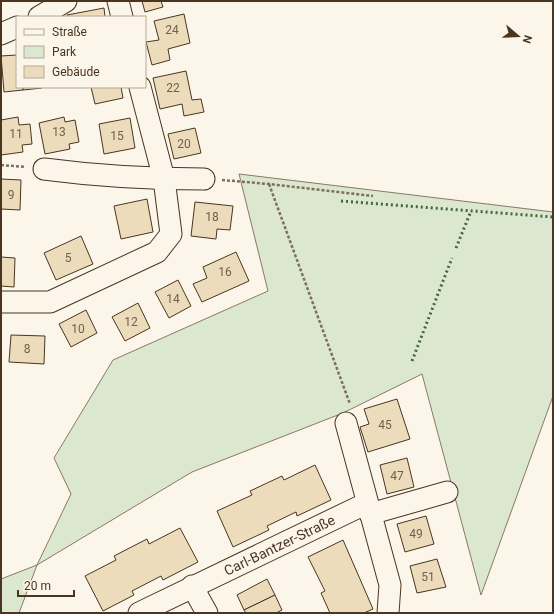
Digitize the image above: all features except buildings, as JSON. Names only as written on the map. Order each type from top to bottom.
[{"type":"street","points":[[41,16],[66,1]]},
{"type":"street","points":[[118,1],[122,16]]},
{"type":"street","points":[[1,34],[16,27]]},
{"type":"street","points":[[1,302],[50,302],[157,252],[170,234],[164,179],[140,88]]},
{"type":"street","points":[[44,169],[90,175],[164,179],[204,179]]},
{"type":"street","points":[[346,423],[390,585],[388,613]]},
{"type":"street","name":"Carl-Bantzer-Straße","points":[[139,613],[192,586],[368,508],[447,492]]},
{"type":"street","points":[[192,586],[207,613]]},
{"type":"path","points":[[1,165],[44,169]]},
{"type":"path","points":[[204,179],[269,184],[373,196]]},
{"type":"path","points":[[269,184],[352,408],[346,423]]},
{"type":"green space","points":[[239,174],[553,212],[553,396],[481,595],[422,374],[343,413],[192,472],[37,565],[71,494],[54,458],[113,360],[268,291]]},
{"type":"green space","points":[[37,565],[19,613],[1,613],[1,579]]},
{"type":"hedge","points":[[341,201],[553,217]]},
{"type":"hedge","points":[[456,248],[471,211]]},
{"type":"hedge","points":[[412,361],[452,258]]}]
